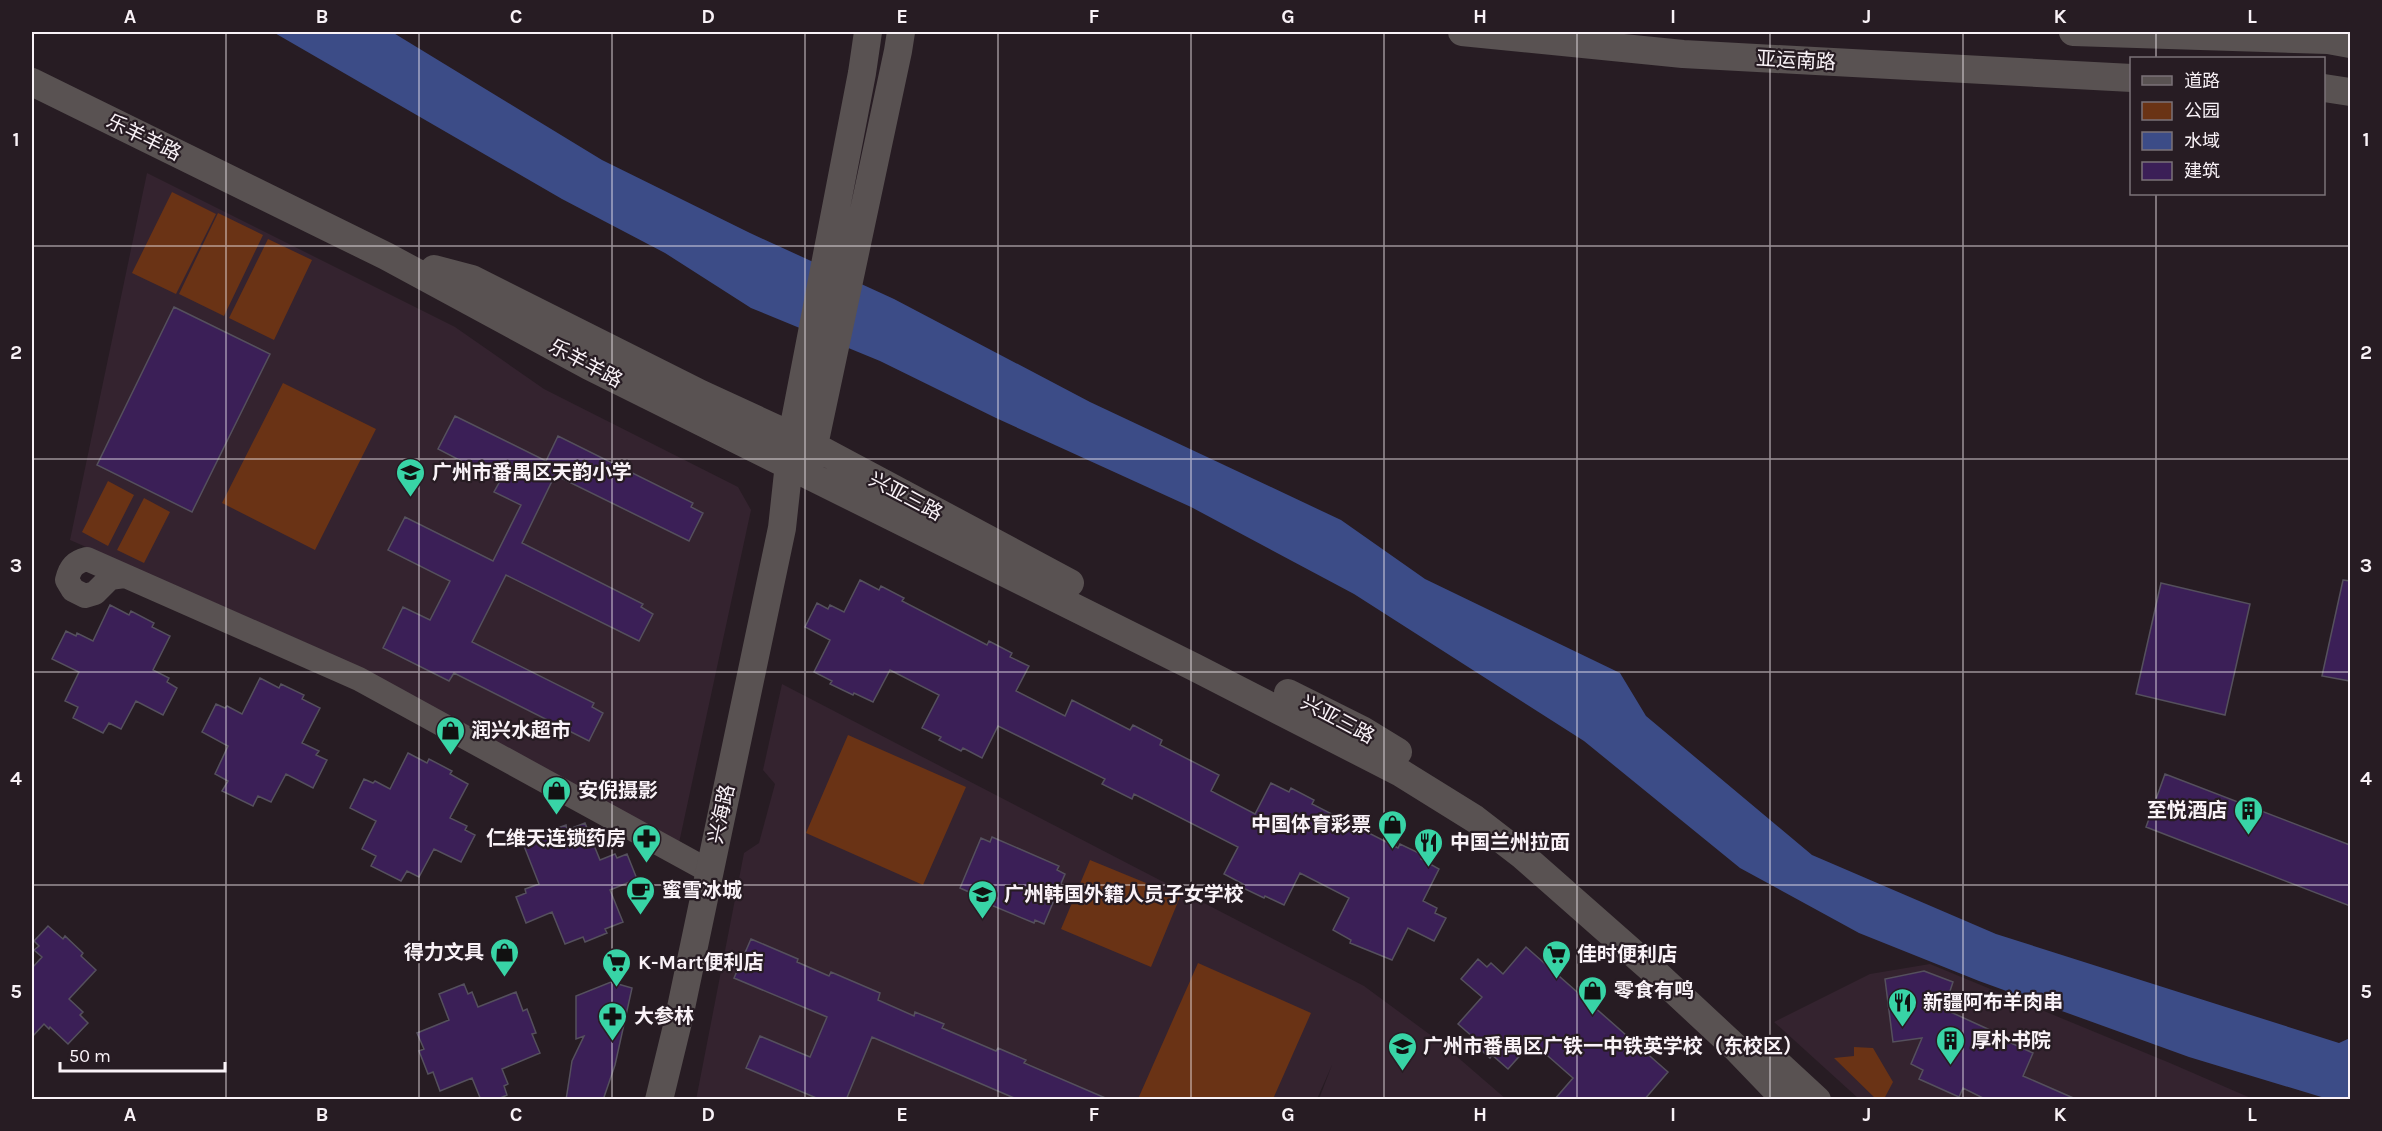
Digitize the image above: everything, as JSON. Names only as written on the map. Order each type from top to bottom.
[{"type":"street","points":[[844,238],[868,32]]},
{"type":"street","points":[[844,238],[901,32]]},
{"type":"street","name":"亚运南路","points":[[1462,32],[1683,54],[2130,78]]},
{"type":"street","points":[[2073,32],[2328,40],[2350,44]]},
{"type":"street","name":"乐羊羊路","points":[[32,82],[386,256],[589,366],[798,470]]},
{"type":"street","points":[[2325,88],[2350,92]]},
{"type":"street","name":"兴海路","points":[[659,1100],[678,1022],[782,528],[798,470],[844,238]]},
{"type":"street","name":"乐羊羊路","points":[[386,256],[472,279],[701,394],[803,441]]},
{"type":"street","name":"兴亚三路","points":[[803,441],[1079,589],[1362,730],[1456,787],[1535,846],[1817,1100]]},
{"type":"street","name":"兴亚三路","points":[[798,470],[1401,773],[1475,819],[1523,856],[1649,967],[1736,1048],[1786,1100]]},
{"type":"street","points":[[124,576],[359,679],[709,871]]},
{"type":"shaded area","name":"广州市番禺区天韵小学","points":[[147,173],[455,327],[544,389],[738,487],[751,510],[679,843],[304,642],[70,540]]},
{"type":"shaded area","name":"广州韩国外籍人员子女学校","points":[[782,684],[1364,986],[1440,1042],[1506,1099],[1319,1099],[1332,1065],[1317,1099],[696,1100],[744,853],[759,843],[775,784],[763,770]]},
{"type":"shaded area","points":[[1930,964],[2253,1099],[1859,1099],[1774,1022],[1870,974]]},
{"type":"green space","points":[[172,192],[216,214],[176,294],[132,273]]},
{"type":"green space","points":[[218,213],[263,235],[224,316],[179,294]]},
{"type":"green space","points":[[268,239],[312,260],[274,340],[229,318]]},
{"type":"green space","points":[[283,383],[376,429],[315,550],[222,503]]},
{"type":"green space","points":[[108,481],[134,495],[108,546],[82,532]]},
{"type":"green space","points":[[144,498],[170,512],[144,563],[117,550]]},
{"type":"green space","points":[[848,735],[966,787],[923,885],[806,833]]},
{"type":"green space","points":[[1090,860],[1180,897],[1151,967],[1061,929]]},
{"type":"green space","points":[[1198,963],[1311,1013],[1273,1099],[1138,1099]]},
{"type":"green space","points":[[1854,1047],[1873,1048],[1893,1082],[1884,1099],[1876,1099],[1834,1058],[1854,1056]]},
{"type":"water","points":[[273,32],[392,32],[602,160],[750,233],[894,299],[1090,402],[1341,520],[1425,579],[1620,673],[1646,716],[1812,855],[1996,934],[2339,1043],[2350,1038],[2350,1099],[2328,1099],[2189,1057],[1979,981],[1859,933],[1740,868],[1584,741],[1354,594],[1191,507],[996,418],[880,361],[751,308],[665,253],[562,199]]},
{"type":"building","points":[[174,307],[270,354],[192,512],[97,465]]},
{"type":"building","points":[[455,416],[546,461],[558,436],[693,503],[691,507],[703,513],[689,541],[555,475],[522,543],[643,604],[641,607],[653,614],[639,641],[506,575],[472,642],[594,703],[592,707],[603,713],[589,741],[454,673],[449,681],[383,648],[403,607],[430,620],[450,581],[388,550],[405,517],[493,561],[521,505],[494,492],[500,481],[438,449]]},
{"type":"building","points":[[860,580],[879,590],[881,586],[904,598],[902,601],[987,645],[989,641],[1012,653],[1010,657],[1029,666],[1016,691],[1065,716],[1072,700],[1130,730],[1133,725],[1162,740],[1160,745],[1219,775],[1211,791],[1255,814],[1271,783],[1289,792],[1291,788],[1314,800],[1312,804],[1398,848],[1400,844],[1423,855],[1421,859],[1439,869],[1423,901],[1437,908],[1435,913],[1446,918],[1434,941],[1408,928],[1392,960],[1350,943],[1351,940],[1333,930],[1349,898],[1300,873],[1284,905],[1241,887],[1243,884],[1224,874],[1238,847],[1134,794],[1132,799],[1102,784],[1105,779],[998,726],[982,758],[963,748],[961,751],[939,740],[941,737],[922,728],[939,695],[890,670],[873,702],[830,684],[832,681],[814,672],[830,640],[805,627],[817,603],[828,609],[830,605],[844,612]]},
{"type":"building","points":[[2343,580],[2350,581],[2350,681],[2322,676]]},
{"type":"building","points":[[2161,583],[2250,604],[2225,715],[2136,694]]},
{"type":"building","points":[[110,605],[129,615],[131,611],[154,623],[152,627],[170,636],[153,670],[169,678],[167,682],[177,688],[163,715],[136,701],[121,729],[109,723],[103,733],[73,718],[78,707],[65,701],[79,672],[52,659],[66,631],[76,636],[77,633],[93,641]]},
{"type":"building","points":[[260,678],[279,688],[281,684],[304,695],[302,699],[320,708],[302,743],[319,751],[316,755],[327,760],[313,788],[286,774],[271,802],[258,796],[253,806],[222,791],[228,781],[215,774],[228,746],[202,732],[216,704],[225,708],[227,706],[242,714]]},
{"type":"building","points":[[408,753],[427,763],[429,759],[452,771],[450,774],[468,784],[450,818],[467,826],[465,830],[475,835],[461,862],[434,849],[419,877],[407,871],[401,881],[371,866],[376,856],[362,849],[376,821],[350,808],[364,779],[373,783],[375,781],[390,789]]},
{"type":"building","name":"至悦酒店","points":[[2165,774],[2350,845],[2350,906],[2146,827]]},
{"type":"building","points":[[585,823],[600,860],[615,854],[617,858],[627,854],[637,879],[610,890],[623,922],[605,929],[607,933],[585,942],[583,937],[565,944],[552,912],[526,923],[516,897],[526,893],[525,889],[539,884],[524,846],[543,838],[541,834],[566,825],[567,830]]},
{"type":"building","points":[[992,837],[1059,866],[1057,870],[1065,874],[1044,924],[1035,920],[1034,923],[991,905],[992,902],[960,888],[981,838],[990,842]]},
{"type":"building","points":[[48,926],[63,939],[65,936],[83,953],[81,956],[96,970],[69,999],[83,1012],[80,1015],[88,1023],[68,1044],[44,1024],[32,1037],[32,968],[42,957],[34,950],[39,946],[34,941]]},
{"type":"building","points":[[751,939],[798,959],[797,962],[829,976],[831,972],[880,993],[878,1000],[914,1016],[915,1012],[944,1024],[942,1028],[996,1051],[998,1048],[1026,1060],[1024,1063],[1110,1100],[1019,1100],[872,1037],[846,1100],[821,1100],[746,1068],[760,1036],[810,1057],[827,1017],[734,978]]},
{"type":"building","points":[[1526,947],[1668,1072],[1644,1100],[1554,1100],[1573,1078],[1532,1042],[1508,1069],[1492,1055],[1490,1058],[1471,1041],[1474,1038],[1458,1024],[1482,997],[1461,979],[1478,959],[1487,967],[1491,963],[1503,974]]},
{"type":"building","points":[[1924,971],[1953,982],[1944,1009],[2033,1053],[2023,1076],[2078,1100],[1987,1100],[1963,1088],[1959,1097],[1919,1079],[1923,1070],[1911,1064],[1922,1038],[1893,1042],[1885,979]]},
{"type":"building","points":[[611,982],[632,988],[615,1065],[603,1100],[566,1100],[572,1061],[584,1036],[576,1039],[576,996]]},
{"type":"building","points":[[464,984],[468,994],[472,992],[478,1007],[516,992],[523,1011],[527,1009],[536,1033],[532,1034],[540,1053],[502,1069],[508,1084],[504,1086],[507,1095],[496,1100],[481,1100],[472,1078],[440,1091],[433,1072],[428,1074],[419,1051],[424,1049],[417,1033],[449,1020],[439,994]]},
{"type":"place","name":"广州市番禺区天韵小学","points":[[411,498]]},
{"type":"place","name":"润兴水超市","points":[[450,756]]},
{"type":"place","name":"安倪摄影","points":[[557,816]]},
{"type":"place","name":"至悦酒店","points":[[2248,836]]},
{"type":"place","name":"中国体育彩票","points":[[1392,850]]},
{"type":"place","name":"仁维天连锁药房","points":[[647,864]]},
{"type":"place","name":"中国兰州拉面","points":[[1429,868]]},
{"type":"place","name":"蜜雪冰城","points":[[641,916]]},
{"type":"place","name":"广州韩国外籍人员子女学校","points":[[983,920]]},
{"type":"place","name":"得力文具","points":[[505,978]]},
{"type":"place","name":"佳时便利店","points":[[1556,980]]},
{"type":"place","name":"K-Mart便利店","points":[[617,988]]},
{"type":"place","name":"零食有鸣","points":[[1593,1016]]},
{"type":"place","name":"新疆阿布羊肉串","points":[[1902,1028]]},
{"type":"place","name":"大参林","points":[[613,1042]]},
{"type":"place","name":"厚朴书院","points":[[1950,1066]]},
{"type":"place","name":"广州市番禺区广铁一中铁英学校（东校区）","points":[[1402,1072]]}]
